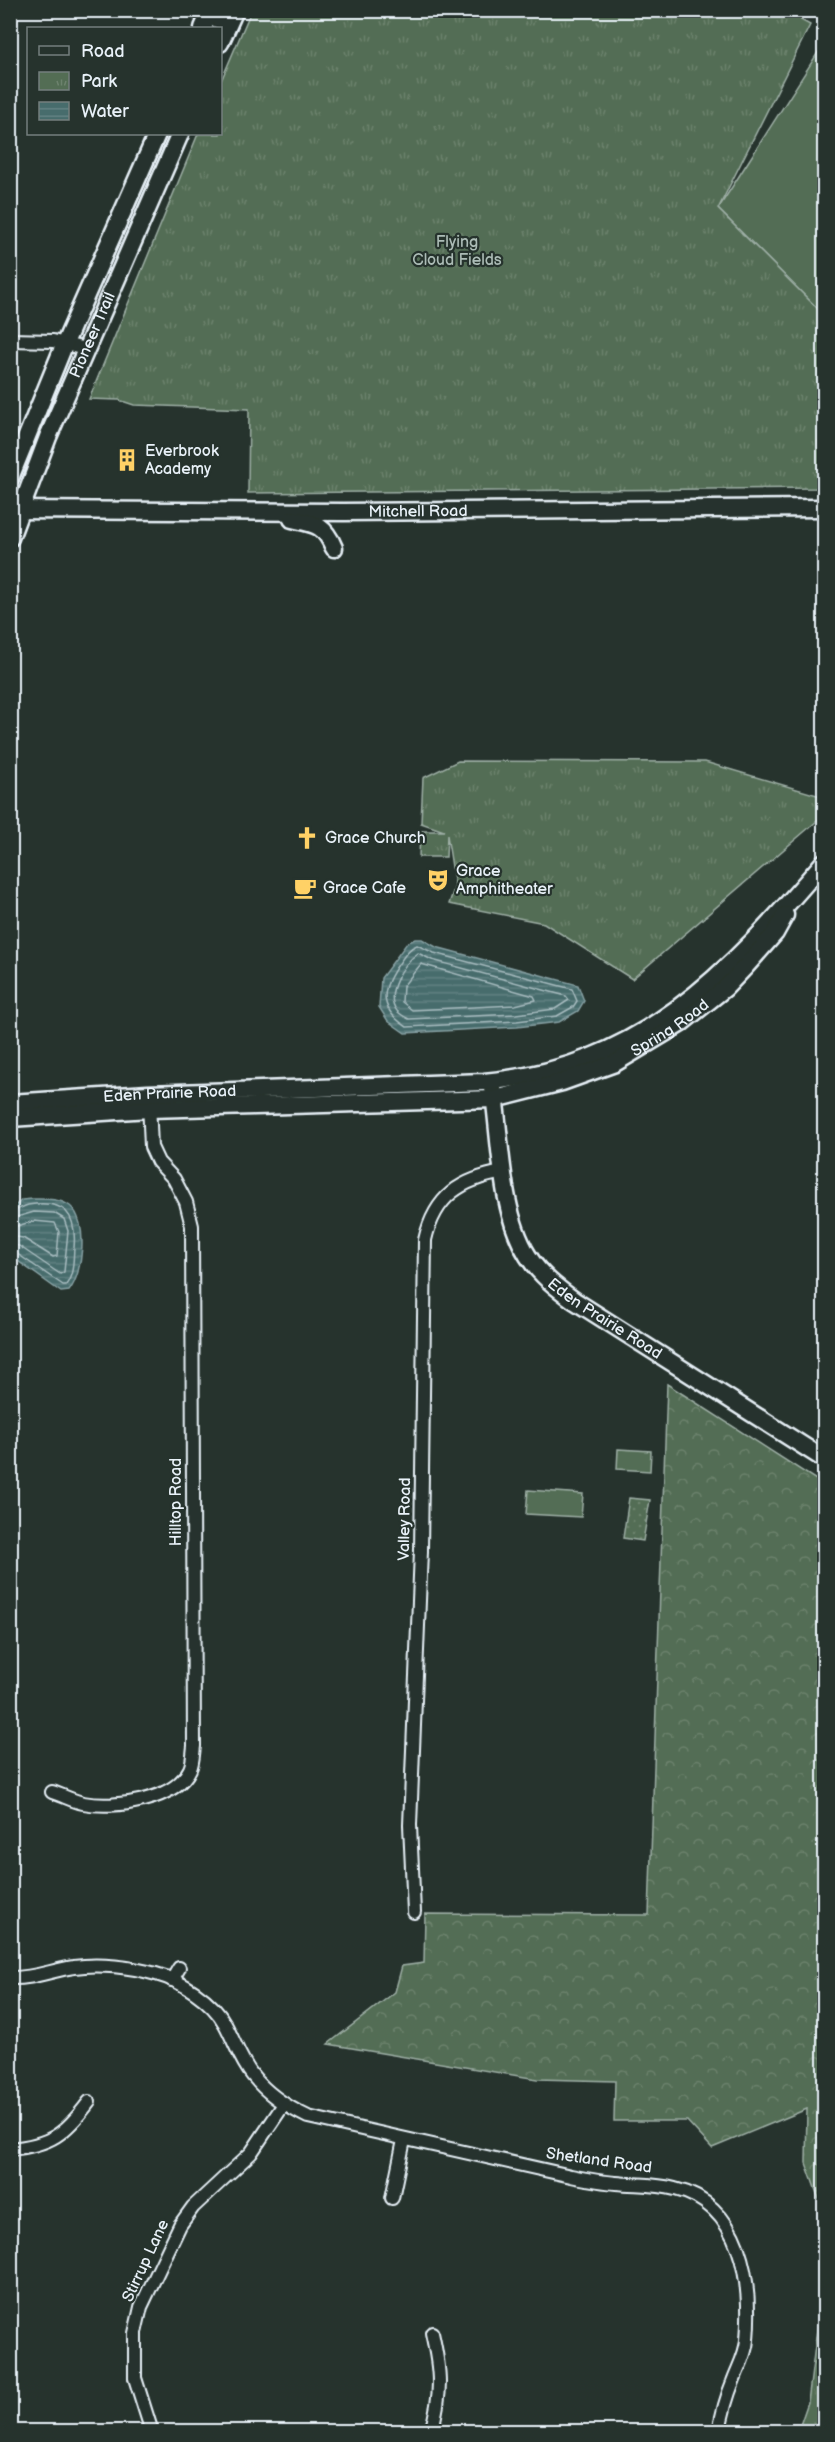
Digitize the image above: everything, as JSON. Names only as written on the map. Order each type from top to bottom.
[{"type":"main road","points":[[222,39],[235,10]]},
{"type":"main road","name":"Pioneer Trail","points":[[10,478],[65,343],[157,135]]},
{"type":"main road","name":"Pioneer Trail","points":[[10,538],[16,510],[180,135]]},
{"type":"main road","name":"Mitchell Road","points":[[16,510],[253,512],[825,508]]},
{"type":"main road","points":[[253,512],[317,524],[330,537],[334,548]]},
{"type":"main road","name":"Spring Road","points":[[492,1081],[560,1067],[634,1038],[675,1011],[719,976],[825,862]]},
{"type":"main road","name":"Spring Road","points":[[495,1099],[562,1082],[615,1063],[680,1024],[725,988],[745,967],[775,933],[799,891]]},
{"type":"main road","name":"Eden Prairie Road","points":[[10,1118],[149,1102],[492,1081],[509,1209],[518,1237],[528,1256],[554,1286],[825,1459]]},
{"type":"main road","name":"Eden Prairie Road","points":[[10,1103],[495,1099]]},
{"type":"street","points":[[192,10],[228,26]]},
{"type":"street","points":[[10,340],[65,343],[85,349]]},
{"type":"street","name":"Hilltop Road","points":[[52,1792],[83,1803],[101,1804],[149,1800],[166,1793],[190,1769],[194,1746],[192,1226],[186,1202],[174,1179],[158,1162],[151,1147],[149,1102]]},
{"type":"street","name":"Valley Road","points":[[414,1912],[410,1825],[421,1551],[425,1240],[430,1221],[439,1205],[458,1187],[486,1175],[504,1172]]},
{"type":"street","name":"Shetland Road","points":[[10,1978],[33,1977],[74,1967],[90,1966],[132,1969],[157,1974],[172,1980],[215,2009],[253,2076],[269,2093],[308,2117],[571,2176],[613,2183],[662,2187],[684,2192],[711,2207],[723,2218],[740,2250],[744,2273],[747,2340],[722,2414],[719,2432]]},
{"type":"street","points":[[172,1980],[179,1968]]},
{"type":"street","points":[[10,2149],[43,2143],[56,2136],[71,2126],[89,2102]]},
{"type":"street","name":"Stirrup Lane","points":[[152,2432],[135,2378],[135,2333],[141,2307],[180,2225],[193,2207],[251,2153],[284,2104]]},
{"type":"street","points":[[392,2198],[404,2140]]},
{"type":"street","points":[[431,2432],[440,2387],[432,2333]]},
{"type":"green space","name":"Flying Cloud Fields","points":[[251,11],[803,11],[801,20],[810,25],[718,209],[824,315],[824,488],[248,493],[249,409],[134,405],[119,400],[89,399],[198,135],[222,135],[222,79]]},
{"type":"green space","points":[[824,43],[824,315],[718,209]]},
{"type":"green space","points":[[458,761],[705,762],[824,797],[824,815],[632,979],[544,923],[449,904],[455,886],[447,835],[446,857],[419,857],[420,831],[444,831],[421,823],[423,778]]},
{"type":"green space","points":[[667,1384],[824,1485],[824,2274],[821,2274],[821,2205],[806,2163],[807,2109],[712,2148],[687,2121],[614,2121],[615,2081],[537,2079],[328,2044],[395,1992],[402,1966],[424,1963],[425,1914],[649,1915]]},
{"type":"green space","points":[[618,1449],[651,1451],[650,1471],[617,1469]]},
{"type":"green space","points":[[528,1490],[583,1494],[581,1517],[526,1514]]},
{"type":"green space","points":[[629,1498],[650,1500],[643,1541],[623,1538]]},
{"type":"green space","points":[[824,2310],[824,2431],[798,2431],[808,2402],[818,2321]]},
{"type":"water","points":[[415,939],[422,939],[436,947],[578,985],[584,1001],[578,1011],[559,1022],[517,1027],[405,1033],[388,1021],[379,1007],[381,978],[407,943]]},
{"type":"water","points":[[22,1200],[52,1200],[70,1206],[80,1223],[82,1248],[80,1261],[78,1273],[69,1291],[61,1292],[11,1256],[11,1209]]},
{"type":"place","name":"Everbrook Academy","points":[[127,460]]},
{"type":"place","name":"Grace Church","points":[[307,838]]},
{"type":"place","name":"Grace Amphitheater","points":[[438,880]]},
{"type":"place","name":"Grace Cafe","points":[[305,888]]}]
